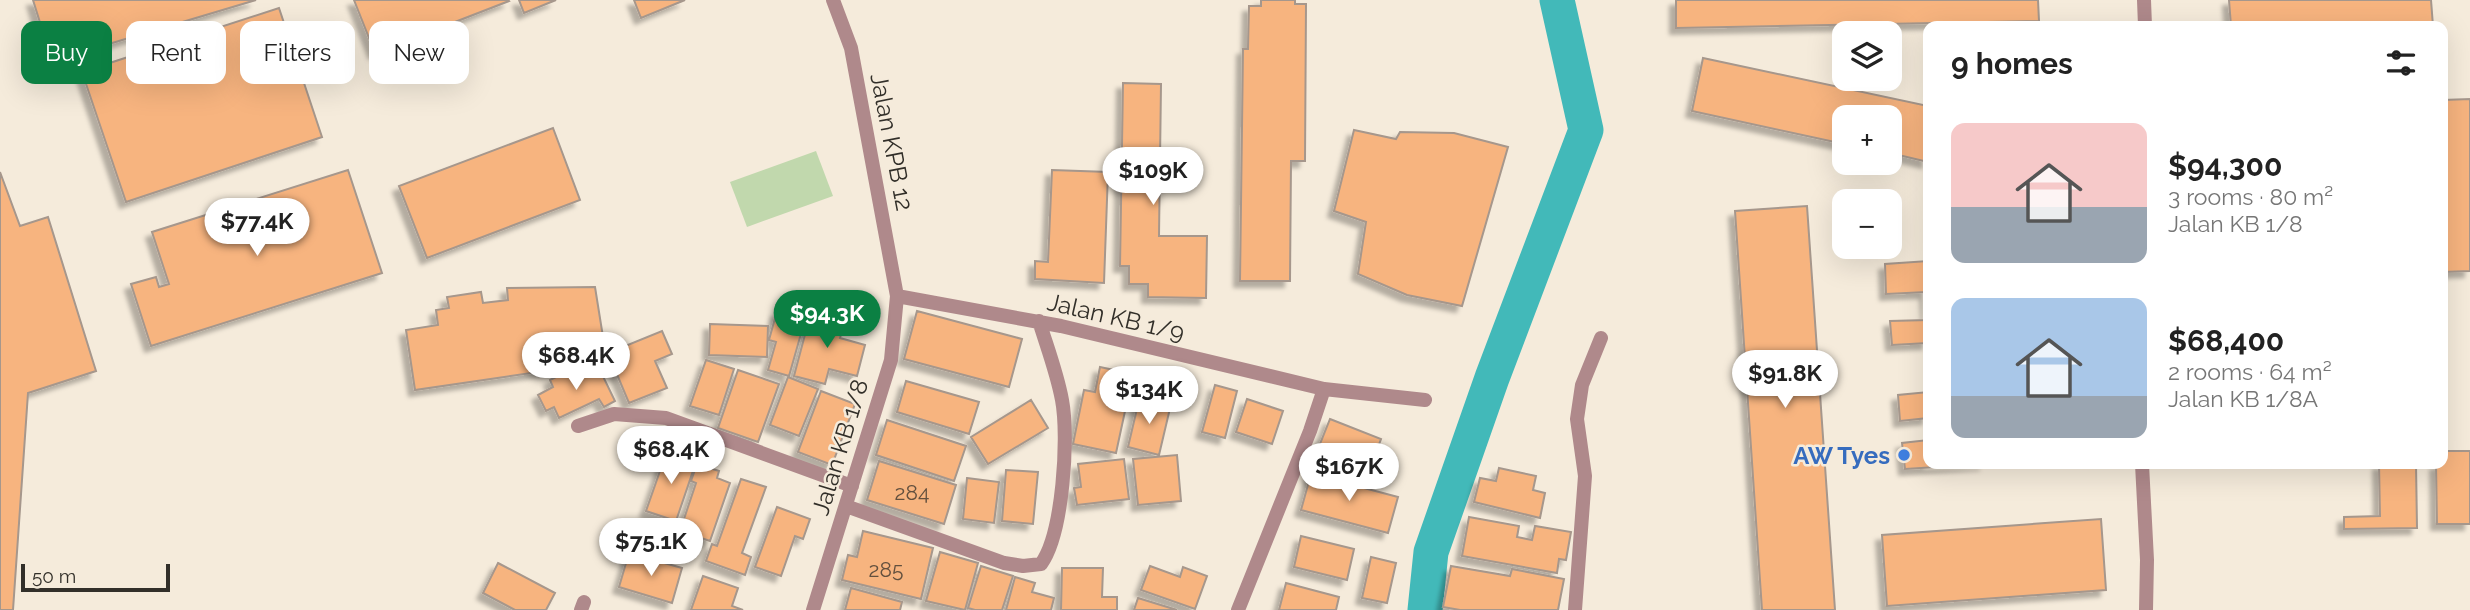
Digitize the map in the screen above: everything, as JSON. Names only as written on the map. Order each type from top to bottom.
[{"type":"street","name":"Jalan KPB 12","points":[[833,0],[851,48],[897,296]]},
{"type":"street","points":[[2144,0],[2145,21]]},
{"type":"street","name":"Jalan KB 1/9","points":[[897,296],[1039,321],[1324,389],[1425,400]]},
{"type":"street","name":"Jalan KB 1/8","points":[[813,610],[891,360],[897,296]]},
{"type":"street","points":[[846,506],[1004,563],[1023,566],[1041,564],[1049,553],[1055,532],[1065,435],[1062,400],[1039,321]]},
{"type":"street","points":[[1575,610],[1585,476],[1577,419],[1582,385],[1601,338]]},
{"type":"street","points":[[1238,610],[1310,431],[1324,389]]},
{"type":"street","points":[[578,426],[614,414],[666,418],[852,486]]},
{"type":"street","points":[[2142,469],[2147,560],[2146,610]]},
{"type":"green space","points":[[816,151],[833,196],[747,227],[730,182]]},
{"type":"building","points":[[33,0],[256,0],[186,21],[126,21],[126,39],[112,43],[112,21],[40,21]]},
{"type":"building","points":[[354,0],[509,1],[457,21],[369,21],[369,38]]},
{"type":"building","points":[[519,0],[556,0],[524,13]]},
{"type":"building","points":[[634,0],[685,0],[641,18]]},
{"type":"building","points":[[1261,0],[1295,0],[1295,4],[1306,4],[1305,161],[1291,161],[1290,281],[1240,281],[1243,49],[1248,49],[1249,6],[1261,6]]},
{"type":"building","points":[[1676,0],[2038,0],[2039,21],[1923,21],[1923,23],[1902,24],[1902,21],[1832,21],[1832,25],[1676,28]]},
{"type":"building","points":[[2229,0],[2431,0],[2433,21],[2231,21]]},
{"type":"building","points":[[279,8],[283,21],[240,21],[240,84],[304,84],[322,137],[126,202],[86,84],[112,84],[112,62],[126,58],[126,84],[226,84],[226,25]]},
{"type":"building","points":[[1703,58],[1832,86],[1832,91],[1858,91],[1923,105],[1923,161],[1902,156],[1902,105],[1832,105],[1832,141],[1692,111]]},
{"type":"building","points":[[1123,83],[1161,84],[1159,236],[1207,236],[1206,298],[1148,297],[1148,284],[1129,284],[1129,266],[1120,266]]},
{"type":"building","points":[[2470,99],[2470,271],[2448,272],[2448,100]]},
{"type":"building","points":[[553,128],[580,200],[427,258],[399,186]]},
{"type":"building","points":[[1354,130],[1396,139],[1400,132],[1454,133],[1508,147],[1462,306],[1407,295],[1358,274],[1366,222],[1334,211]]},
{"type":"building","points":[[348,170],[382,273],[151,346],[131,284],[156,277],[159,287],[169,284],[152,232]]},
{"type":"building","points":[[1052,170],[1108,172],[1104,283],[1035,279],[1035,261],[1048,262]]},
{"type":"building","points":[[0,172],[20,226],[48,217],[96,371],[28,393],[13,610],[0,610]]},
{"type":"building","points":[[1807,206],[1835,610],[1762,610],[1735,211]]},
{"type":"building","points":[[1923,261],[1923,292],[1886,294],[1885,264]]},
{"type":"building","points":[[595,287],[607,362],[415,390],[406,330],[438,325],[436,310],[449,308],[447,297],[481,292],[483,303],[508,300],[507,288]]},
{"type":"building","points":[[788,303],[808,309],[789,376],[768,370],[776,342],[769,340],[777,311],[785,313]]},
{"type":"building","points":[[917,311],[1022,339],[1009,387],[904,359]]},
{"type":"building","points":[[811,312],[845,321],[840,338],[865,345],[857,376],[829,369],[825,384],[794,376]]},
{"type":"building","points":[[1923,320],[1923,343],[1892,345],[1890,321]]},
{"type":"building","points":[[710,324],[768,326],[767,357],[709,355]]},
{"type":"building","points":[[662,331],[672,354],[655,361],[667,388],[629,403],[608,353]]},
{"type":"building","points":[[706,360],[734,369],[719,415],[690,406]]},
{"type":"building","points":[[598,366],[615,401],[604,407],[599,399],[559,418],[554,407],[546,411],[538,395],[553,387],[550,380],[570,370],[573,378]]},
{"type":"building","points":[[1100,367],[1133,374],[1116,453],[1073,444],[1084,390],[1095,392]]},
{"type":"building","points":[[738,370],[779,384],[758,442],[718,428]]},
{"type":"building","points":[[788,377],[818,389],[799,436],[770,425]]},
{"type":"building","points":[[906,381],[979,402],[969,434],[897,412]]},
{"type":"building","points":[[1215,385],[1237,391],[1225,438],[1202,432]]},
{"type":"building","points":[[821,391],[855,404],[832,465],[798,452]]},
{"type":"building","points":[[1923,392],[1923,419],[1900,421],[1898,395]]},
{"type":"building","points":[[1140,396],[1171,404],[1159,455],[1128,447]]},
{"type":"building","points":[[1247,399],[1283,411],[1272,444],[1236,432]]},
{"type":"building","points":[[1031,400],[1048,428],[988,464],[971,437]]},
{"type":"building","points":[[1330,419],[1381,439],[1368,474],[1316,454]]},
{"type":"building","points":[[887,420],[966,446],[954,481],[876,455]]},
{"type":"building","points":[[1923,441],[1923,468],[1905,469],[1902,443]]},
{"type":"building","points":[[667,451],[696,462],[676,521],[646,511]]},
{"type":"building","points":[[2448,451],[2470,451],[2470,524],[2437,524],[2436,469],[2448,469]]},
{"type":"building","points":[[1177,455],[1181,501],[1138,505],[1133,459]]},
{"type":"building","points":[[1124,459],[1129,499],[1077,505],[1074,488],[1081,487],[1078,464]]},
{"type":"building","points":[[879,461],[956,485],[944,524],[867,500]]},
{"type":"building","points":[[697,464],[719,471],[717,478],[730,483],[710,541],[680,531],[696,483],[691,481]]},
{"type":"building","points":[[1499,468],[1536,476],[1533,490],[1545,493],[1540,518],[1474,502],[1480,478],[1496,481]]},
{"type":"building","points":[[2379,469],[2416,469],[2417,528],[2344,529],[2344,517],[2380,516]]},
{"type":"building","points":[[1006,470],[1038,472],[1033,524],[1002,521]]},
{"type":"building","points":[[1311,474],[1398,497],[1388,533],[1301,510]]},
{"type":"building","points":[[967,478],[999,482],[994,523],[963,519]]},
{"type":"building","points":[[741,479],[766,487],[742,553],[751,557],[745,575],[706,561],[712,544],[717,546]]},
{"type":"building","points":[[777,507],[810,519],[803,539],[795,536],[781,576],[755,567]]},
{"type":"building","points":[[1469,517],[1519,526],[1517,537],[1532,540],[1535,526],[1571,532],[1566,560],[1559,559],[1557,573],[1462,556]]},
{"type":"building","points":[[2101,519],[2106,590],[1887,606],[1882,535]]},
{"type":"building","points":[[863,531],[933,548],[921,599],[842,580],[848,555],[857,557]]},
{"type":"building","points":[[1301,536],[1354,549],[1347,580],[1294,567]]},
{"type":"building","points":[[940,552],[978,563],[965,610],[926,601]]},
{"type":"building","points":[[629,553],[682,568],[672,603],[619,587]]},
{"type":"building","points":[[1371,557],[1396,563],[1387,603],[1362,598]]},
{"type":"building","points":[[498,563],[555,593],[546,610],[515,610],[483,593]]},
{"type":"building","points":[[981,566],[1013,576],[1002,610],[968,608]]},
{"type":"building","points":[[1150,566],[1180,577],[1183,567],[1207,576],[1195,609],[1141,590]]},
{"type":"building","points":[[1451,566],[1510,576],[1512,569],[1564,579],[1558,610],[1460,610],[1443,607]]},
{"type":"building","points":[[1062,568],[1103,568],[1102,597],[1117,597],[1117,610],[1061,610]]},
{"type":"building","points":[[703,576],[738,588],[732,606],[743,610],[691,610]]},
{"type":"building","points":[[1015,577],[1035,583],[1032,592],[1054,598],[1051,610],[1006,610]]},
{"type":"building","points":[[1286,583],[1339,597],[1336,610],[1279,610]]},
{"type":"building","points":[[851,588],[902,602],[900,610],[845,610]]},
{"type":"building","points":[[1138,598],[1177,610],[1134,610]]},
{"type":"waterway","points":[[1425,610],[1431,552],[1492,378],[1586,130],[1557,0]]},
{"type":"place","name":"AW Tyes","points":[[1904,455]]}]
